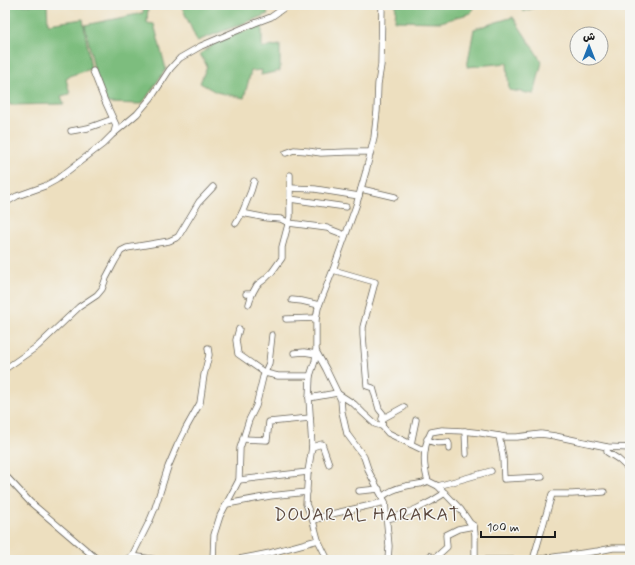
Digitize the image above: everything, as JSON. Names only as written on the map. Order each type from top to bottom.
[{"type":"street","points":[[5,203],[17,196],[45,186],[56,180],[103,144],[114,132],[137,114],[151,98],[170,68],[180,58],[201,46],[255,22],[270,17],[288,5]]},
{"type":"street","points":[[328,560],[318,540],[313,521],[306,504],[308,472],[312,448],[309,398],[310,376],[316,361],[316,318],[319,305],[333,270],[361,189],[374,133],[381,65],[382,5]]},
{"type":"street","points":[[93,71],[116,125],[114,132]]},
{"type":"street","points":[[71,131],[88,128],[113,119]]},
{"type":"street","points":[[286,152],[294,150],[307,150],[321,152],[370,152]]},
{"type":"street","points":[[249,304],[249,294],[272,272],[282,258],[282,247],[290,223],[290,175]]},
{"type":"street","points":[[236,223],[242,213],[254,181]]},
{"type":"street","points":[[5,369],[38,346],[79,307],[97,295],[102,289],[106,278],[121,252],[127,248],[169,241],[178,237],[199,202],[213,187]]},
{"type":"street","points":[[290,188],[315,189],[358,196]]},
{"type":"street","points":[[361,189],[394,197]]},
{"type":"street","points":[[290,199],[346,207]]},
{"type":"street","points":[[242,213],[290,223],[327,228],[345,235]]},
{"type":"street","points":[[333,270],[375,282],[363,327],[363,335],[367,386],[373,388],[379,409],[383,414],[382,426]]},
{"type":"street","points":[[292,300],[319,305]]},
{"type":"street","points":[[286,320],[316,318]]},
{"type":"street","points":[[239,329],[236,340],[238,354],[265,373],[278,376],[310,376]]},
{"type":"street","points":[[214,560],[214,536],[220,516],[239,480],[240,448],[249,420],[256,406],[263,377],[269,363],[272,335]]},
{"type":"street","points":[[126,560],[132,556],[150,520],[168,467],[186,428],[200,403],[204,375],[209,355],[208,348]]},
{"type":"street","points":[[294,353],[316,352]]},
{"type":"street","points":[[316,352],[341,400],[347,434],[364,457],[369,472],[385,502],[389,546],[388,560]]},
{"type":"street","points":[[309,398],[337,393],[354,404],[375,424],[382,426],[388,433],[425,451]]},
{"type":"street","points":[[382,419],[404,407]]},
{"type":"street","points":[[243,439],[267,440],[269,422],[310,418]]},
{"type":"street","points":[[411,444],[416,420]]},
{"type":"street","points":[[630,448],[607,447],[541,434],[517,437],[442,430],[430,432],[427,439],[424,463],[428,480],[438,486],[474,526],[475,560],[533,560],[613,548],[630,548]]},
{"type":"street","points":[[465,431],[466,454]]},
{"type":"street","points":[[499,436],[504,479],[542,477]]},
{"type":"street","points":[[427,439],[430,442],[448,442],[449,449]]},
{"type":"street","points":[[312,448],[322,444],[329,464]]},
{"type":"street","points":[[607,447],[607,452],[618,459],[630,470]]},
{"type":"street","points":[[438,486],[491,471]]},
{"type":"street","points":[[239,480],[308,472]]},
{"type":"street","points":[[5,476],[30,502],[98,560]]},
{"type":"street","points":[[382,496],[407,486],[424,484],[428,480]]},
{"type":"street","points":[[359,491],[379,489]]},
{"type":"street","points":[[227,504],[270,496],[307,492]]},
{"type":"street","points":[[533,560],[552,494],[604,492]]},
{"type":"street","points":[[387,519],[424,505],[445,493]]},
{"type":"street","points":[[313,521],[327,515],[385,502]]},
{"type":"street","points":[[426,560],[430,556],[433,559],[447,547],[446,535],[458,529],[474,526]]},
{"type":"street","points":[[234,560],[270,553],[318,540]]},
{"type":"street","points":[[132,556],[158,560]]},
{"type":"street","points":[[191,560],[202,560]]},
{"type":"green space","points":[[5,5],[47,5],[48,24],[83,19],[91,69],[72,75],[66,79],[70,94],[61,96],[64,104],[10,105],[5,93]]},
{"type":"green space","points":[[144,5],[148,5],[147,23],[154,24],[166,69],[142,104],[107,103],[94,69],[85,25],[143,13]]},
{"type":"green space","points":[[181,5],[265,5],[268,14],[197,41]]},
{"type":"green space","points":[[396,5],[474,5],[471,13],[441,22],[395,21]]},
{"type":"green space","points":[[522,5],[541,5],[523,12]]},
{"type":"green space","points":[[513,17],[542,62],[534,94],[509,90],[507,63],[467,67],[474,29]]},
{"type":"green space","points":[[262,25],[262,48],[280,45],[280,71],[261,75],[262,70],[251,71],[244,98],[216,92],[200,83],[207,66],[200,54],[221,39]]},
{"type":"district","name":"DOUAR AL HARAKAT","points":[[367,514]]}]
